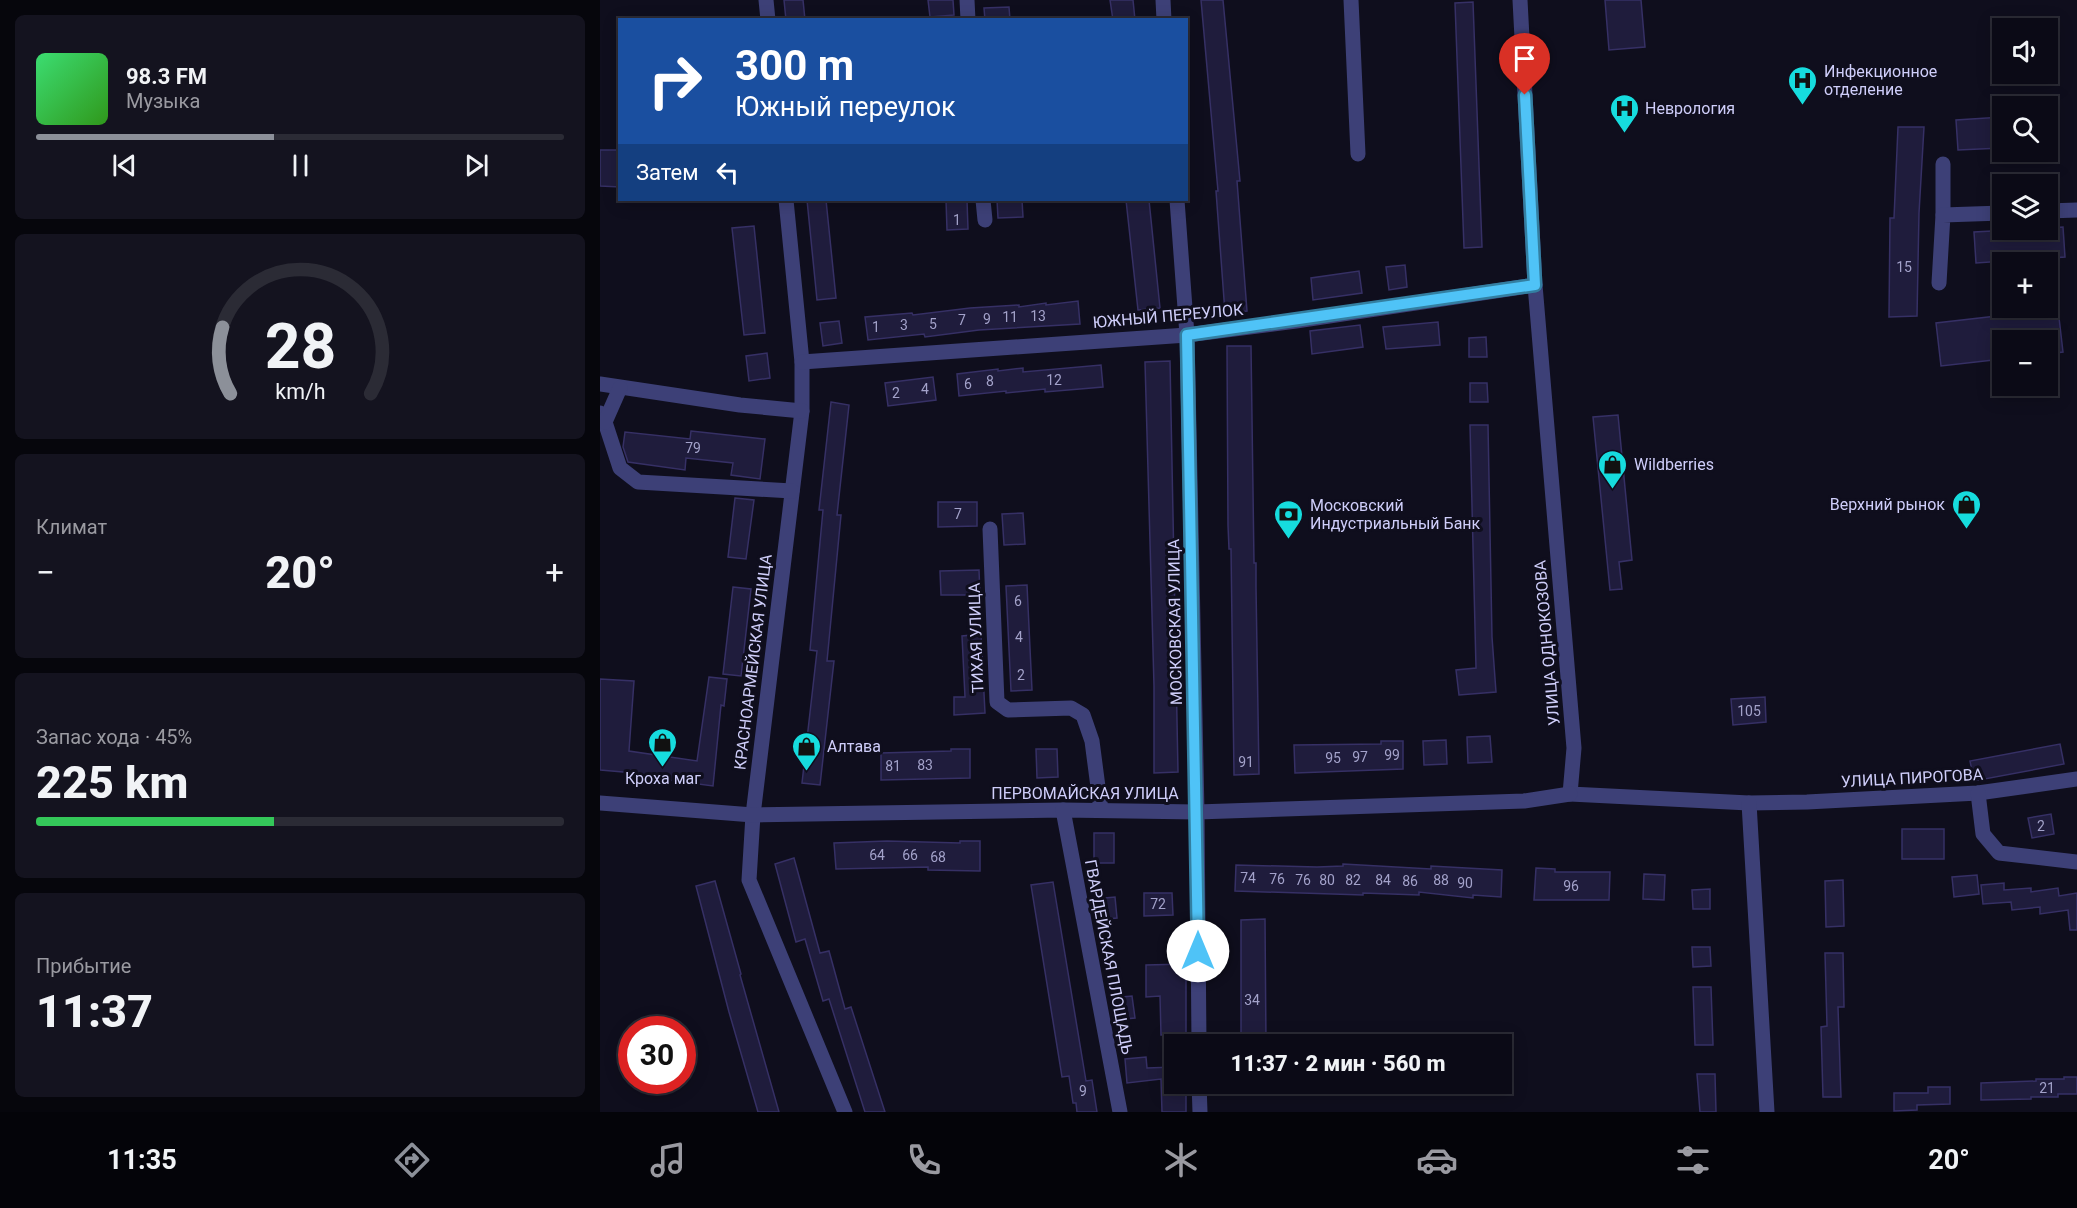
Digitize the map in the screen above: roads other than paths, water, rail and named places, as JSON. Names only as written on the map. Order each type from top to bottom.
[{"type":"street","points":[[766,0],[768,18]]},
{"type":"street","points":[[967,0],[968,18]]},
{"type":"street","points":[[1163,0],[1164,18]]},
{"type":"street","points":[[1351,0],[1358,154]]},
{"type":"street","name":"УЛИЦА ОДНОКОЗОВА","points":[[1520,0],[1535,285],[1574,748],[1570,794]]},
{"type":"street","points":[[1940,283],[1943,164]]},
{"type":"street","name":"КРАСНОАРМЕЙСКАЯ УЛИЦА","points":[[786,201],[802,362],[802,411],[753,815],[749,880],[845,1112]]},
{"type":"street","points":[[983,201],[985,219]]},
{"type":"street","name":"МОСКОВСКАЯ УЛИЦА","points":[[1177,201],[1187,335],[1197,812],[1199,1034]]},
{"type":"street","points":[[2058,211],[2077,210]]},
{"type":"street","points":[[1943,215],[1992,213]]},
{"type":"street","name":"ЮЖНЫЙ ПЕРЕУЛОК","points":[[802,362],[1187,335],[1535,285]]},
{"type":"street","points":[[600,384],[740,405],[802,411]]},
{"type":"street","points":[[620,388],[602,417],[620,468],[638,482],[792,491]]},
{"type":"street","name":"ТИХАЯ УЛИЦА","points":[[990,529],[997,702],[1008,710],[1071,708],[1083,716],[1092,741],[1101,810]]},
{"type":"street","name":"УЛИЦА ПИРОГОВА","points":[[1749,803],[1978,793],[2077,779]]},
{"type":"street","points":[[1978,793],[1983,834],[1999,853],[2077,862]]},
{"type":"street","points":[[1570,794],[1749,803],[1767,1112]]},
{"type":"street","name":"ПЕРВОМАЙСКАЯ УЛИЦА","points":[[600,803],[753,815],[1063,810],[1197,812],[1524,801],[1570,794]]},
{"type":"street","name":"ГВАРДЕЙСКАЯ ПЛОЩАДЬ","points":[[1063,810],[1120,1112]]},
{"type":"street","points":[[1199,1094],[1200,1112]]},
{"type":"place","name":"Инфекционное отделение","points":[[1803,106]]},
{"type":"place","name":"Неврология","points":[[1624,134]]},
{"type":"place","name":"Wildberries","points":[[1613,490]]},
{"type":"place","name":"Верхний рынок","points":[[1966,530]]},
{"type":"place","name":"Московский Индустриальный Банк","points":[[1289,540]]},
{"type":"place","name":"Кроха маг","points":[[663,768]]},
{"type":"place","name":"Алтава","points":[[806,772]]}]
